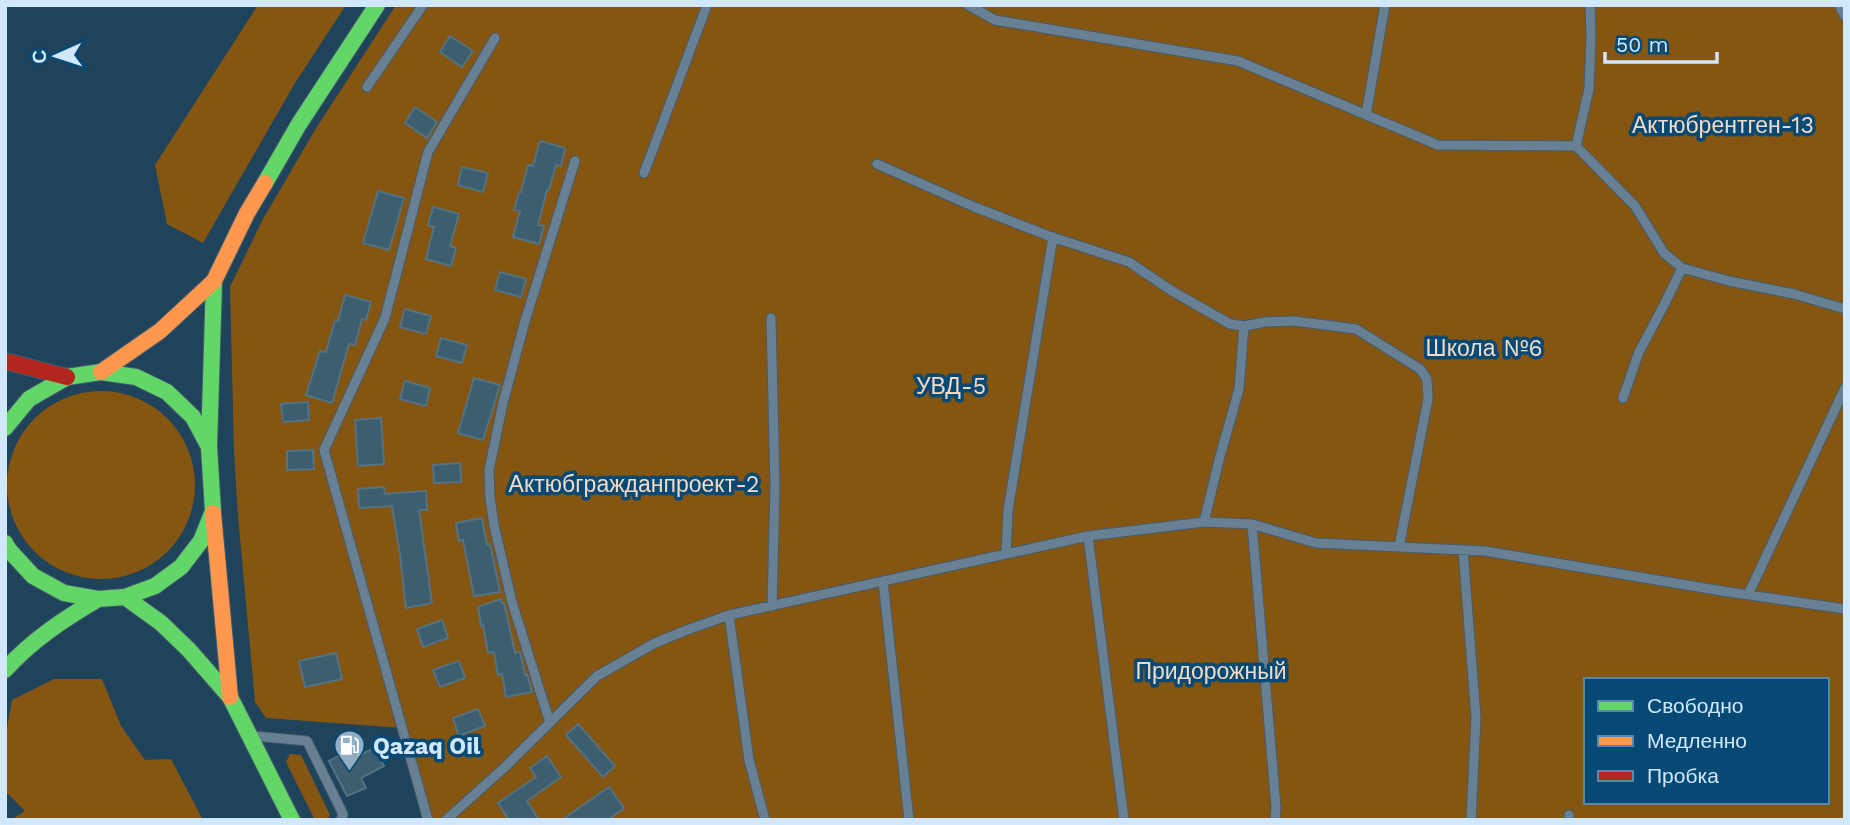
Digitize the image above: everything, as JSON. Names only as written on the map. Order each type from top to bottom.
[{"type":"main road","points":[[101,372],[160,331],[214,281],[247,213],[299,124],[377,5]]},
{"type":"main road","points":[[214,281],[209,447],[230,697]]},
{"type":"main road","points":[[5,361],[67,377]]},
{"type":"main road","points":[[5,428],[29,398],[67,377],[101,372],[136,377],[167,392],[192,417],[209,447]]},
{"type":"main road","points":[[5,543],[33,576],[64,593],[98,599],[125,597],[155,586],[181,567],[201,541],[213,511]]},
{"type":"main road","points":[[125,597],[161,623],[230,697],[292,820]]},
{"type":"main road","points":[[5,670],[34,640],[98,599]]},
{"type":"lane","points":[[367,88],[423,5]]},
{"type":"lane","points":[[644,173],[707,5]]},
{"type":"lane","points":[[968,5],[995,20],[1238,61],[1437,145],[1576,146],[1636,206],[1664,253],[1682,268],[1794,294],[1845,309]]},
{"type":"lane","points":[[1366,115],[1385,5]]},
{"type":"lane","points":[[1576,146],[1589,89],[1590,5]]},
{"type":"lane","points":[[1839,5],[1845,16]]},
{"type":"lane","points":[[428,820],[324,450],[385,318],[428,152],[495,38]]},
{"type":"lane","points":[[550,723],[512,602],[497,538],[490,497],[489,470],[503,403],[525,321],[575,161]]},
{"type":"lane","points":[[877,164],[972,206],[1129,262],[1172,292],[1230,324],[1244,326],[1294,321],[1356,329],[1420,369],[1427,379],[1428,399],[1399,547]]},
{"type":"lane","points":[[1006,554],[1008,510],[1053,237]]},
{"type":"lane","points":[[1623,398],[1639,352],[1682,268]]},
{"type":"lane","points":[[771,318],[775,473],[772,606]]},
{"type":"lane","points":[[1204,522],[1239,388],[1244,326]]},
{"type":"lane","points":[[1748,595],[1845,388]]},
{"type":"lane","points":[[446,820],[505,767],[597,676],[655,643],[729,615],[1088,536],[1204,522],[1252,524],[1317,543],[1485,551],[1845,609]]},
{"type":"lane","points":[[1252,524],[1275,820]]},
{"type":"lane","points":[[1088,536],[1124,820]]},
{"type":"lane","points":[[1463,550],[1476,718],[1471,820]]},
{"type":"lane","points":[[883,581],[909,820]]},
{"type":"lane","points":[[729,615],[750,760],[765,820]]},
{"type":"lane","points":[[249,736],[307,741],[342,814],[341,820]]},
{"type":"green space","points":[[258,5],[346,5],[295,83],[203,243],[167,224],[155,165]]},
{"type":"green space","points":[[396,5],[1845,5],[1845,820],[426,820],[402,728],[266,718],[255,702],[234,452],[230,287],[263,219],[315,130]]},
{"type":"green space","points":[[101,391],[137,399],[153,407],[167,419],[179,433],[187,449],[195,485],[187,521],[179,537],[167,551],[153,563],[137,571],[101,579],[65,571],[49,563],[35,551],[23,537],[15,521],[7,485],[15,449],[23,433],[35,419],[49,407],[65,399]]},
{"type":"green space","points":[[54,679],[102,679],[121,726],[145,760],[171,759],[203,820],[11,820],[25,811],[5,791],[5,739],[12,700]]},
{"type":"green space","points":[[290,754],[301,755],[330,815],[327,820],[315,820],[286,762]]},
{"type":"building","points":[[450,36],[473,51],[462,67],[440,52]]},
{"type":"building","points":[[415,107],[437,122],[427,138],[405,123]]},
{"type":"building","points":[[540,141],[565,148],[561,166],[556,165],[547,190],[538,225],[544,226],[539,244],[513,237],[520,211],[514,210],[519,192],[528,165],[533,166]]},
{"type":"building","points":[[462,167],[488,173],[483,192],[458,185]]},
{"type":"building","points":[[378,191],[404,198],[389,250],[363,243]]},
{"type":"building","points":[[433,207],[459,214],[450,246],[456,248],[451,266],[426,259],[434,227],[428,225]]},
{"type":"building","points":[[500,272],[526,279],[521,297],[495,290]]},
{"type":"building","points":[[345,295],[371,302],[366,320],[362,319],[355,345],[349,344],[332,403],[306,395],[320,351],[326,352]]},
{"type":"building","points":[[405,309],[431,316],[426,334],[400,327]]},
{"type":"building","points":[[441,338],[467,345],[462,363],[436,356]]},
{"type":"building","points":[[474,378],[500,385],[483,440],[458,433]]},
{"type":"building","points":[[405,381],[430,388],[426,406],[400,399]]},
{"type":"building","points":[[308,402],[309,420],[283,422],[281,404]]},
{"type":"building","points":[[381,418],[384,464],[358,466],[355,420]]},
{"type":"building","points":[[313,450],[314,469],[287,470],[287,451]]},
{"type":"building","points":[[460,463],[461,482],[434,483],[433,465]]},
{"type":"building","points":[[384,487],[385,494],[426,491],[427,510],[419,510],[432,603],[406,608],[392,506],[359,508],[358,489]]},
{"type":"building","points":[[482,518],[500,592],[474,596],[463,540],[459,541],[456,523]]},
{"type":"building","points":[[501,599],[515,653],[520,652],[532,692],[506,697],[494,652],[488,653],[478,607]]},
{"type":"building","points":[[442,620],[448,638],[423,647],[417,629]]},
{"type":"building","points":[[336,653],[342,679],[305,687],[299,661]]},
{"type":"building","points":[[459,661],[465,678],[440,687],[433,670]]},
{"type":"building","points":[[478,709],[485,726],[459,736],[453,718]]},
{"type":"building","points":[[578,724],[615,766],[603,777],[566,735]]},
{"type":"building","points":[[374,748],[384,766],[361,778],[366,788],[347,796],[329,761],[348,751],[352,759]]},
{"type":"building","points":[[547,756],[561,777],[527,801],[539,820],[509,820],[498,803],[536,777],[530,768]]},
{"type":"building","points":[[609,787],[624,808],[608,820],[562,820]]},
{"type":"traffic: fast","points":[[265,183],[299,124],[377,5]]},
{"type":"traffic: fast","points":[[209,446],[214,281]]},
{"type":"traffic: fast","points":[[5,428],[29,399],[67,377],[101,372],[136,377],[167,392],[193,417],[209,447],[213,511],[201,541],[181,567],[155,586],[125,597],[98,599],[64,593],[33,576],[5,543]]},
{"type":"traffic: fast","points":[[125,597],[161,623],[230,697],[292,820]]},
{"type":"traffic: fast","points":[[5,670],[49,631],[98,599]]},
{"type":"traffic: slow","points":[[101,372],[160,331],[214,281],[247,213],[265,183]]},
{"type":"traffic: slow","points":[[213,513],[230,697]]},
{"type":"traffic: jam","points":[[5,361],[67,377]]},
{"type":"place","name":"Qazaq Oil","points":[[350,773]]},
{"type":"park label","name":"Актюбрентген-13","points":[[1723,125]]},
{"type":"park label","name":"Школа №6","points":[[1484,348]]},
{"type":"park label","name":"УВД-5","points":[[951,386]]},
{"type":"park label","name":"Актюбгражданпроект-2","points":[[634,484]]},
{"type":"park label","name":"Придорожный","points":[[1211,671]]}]
